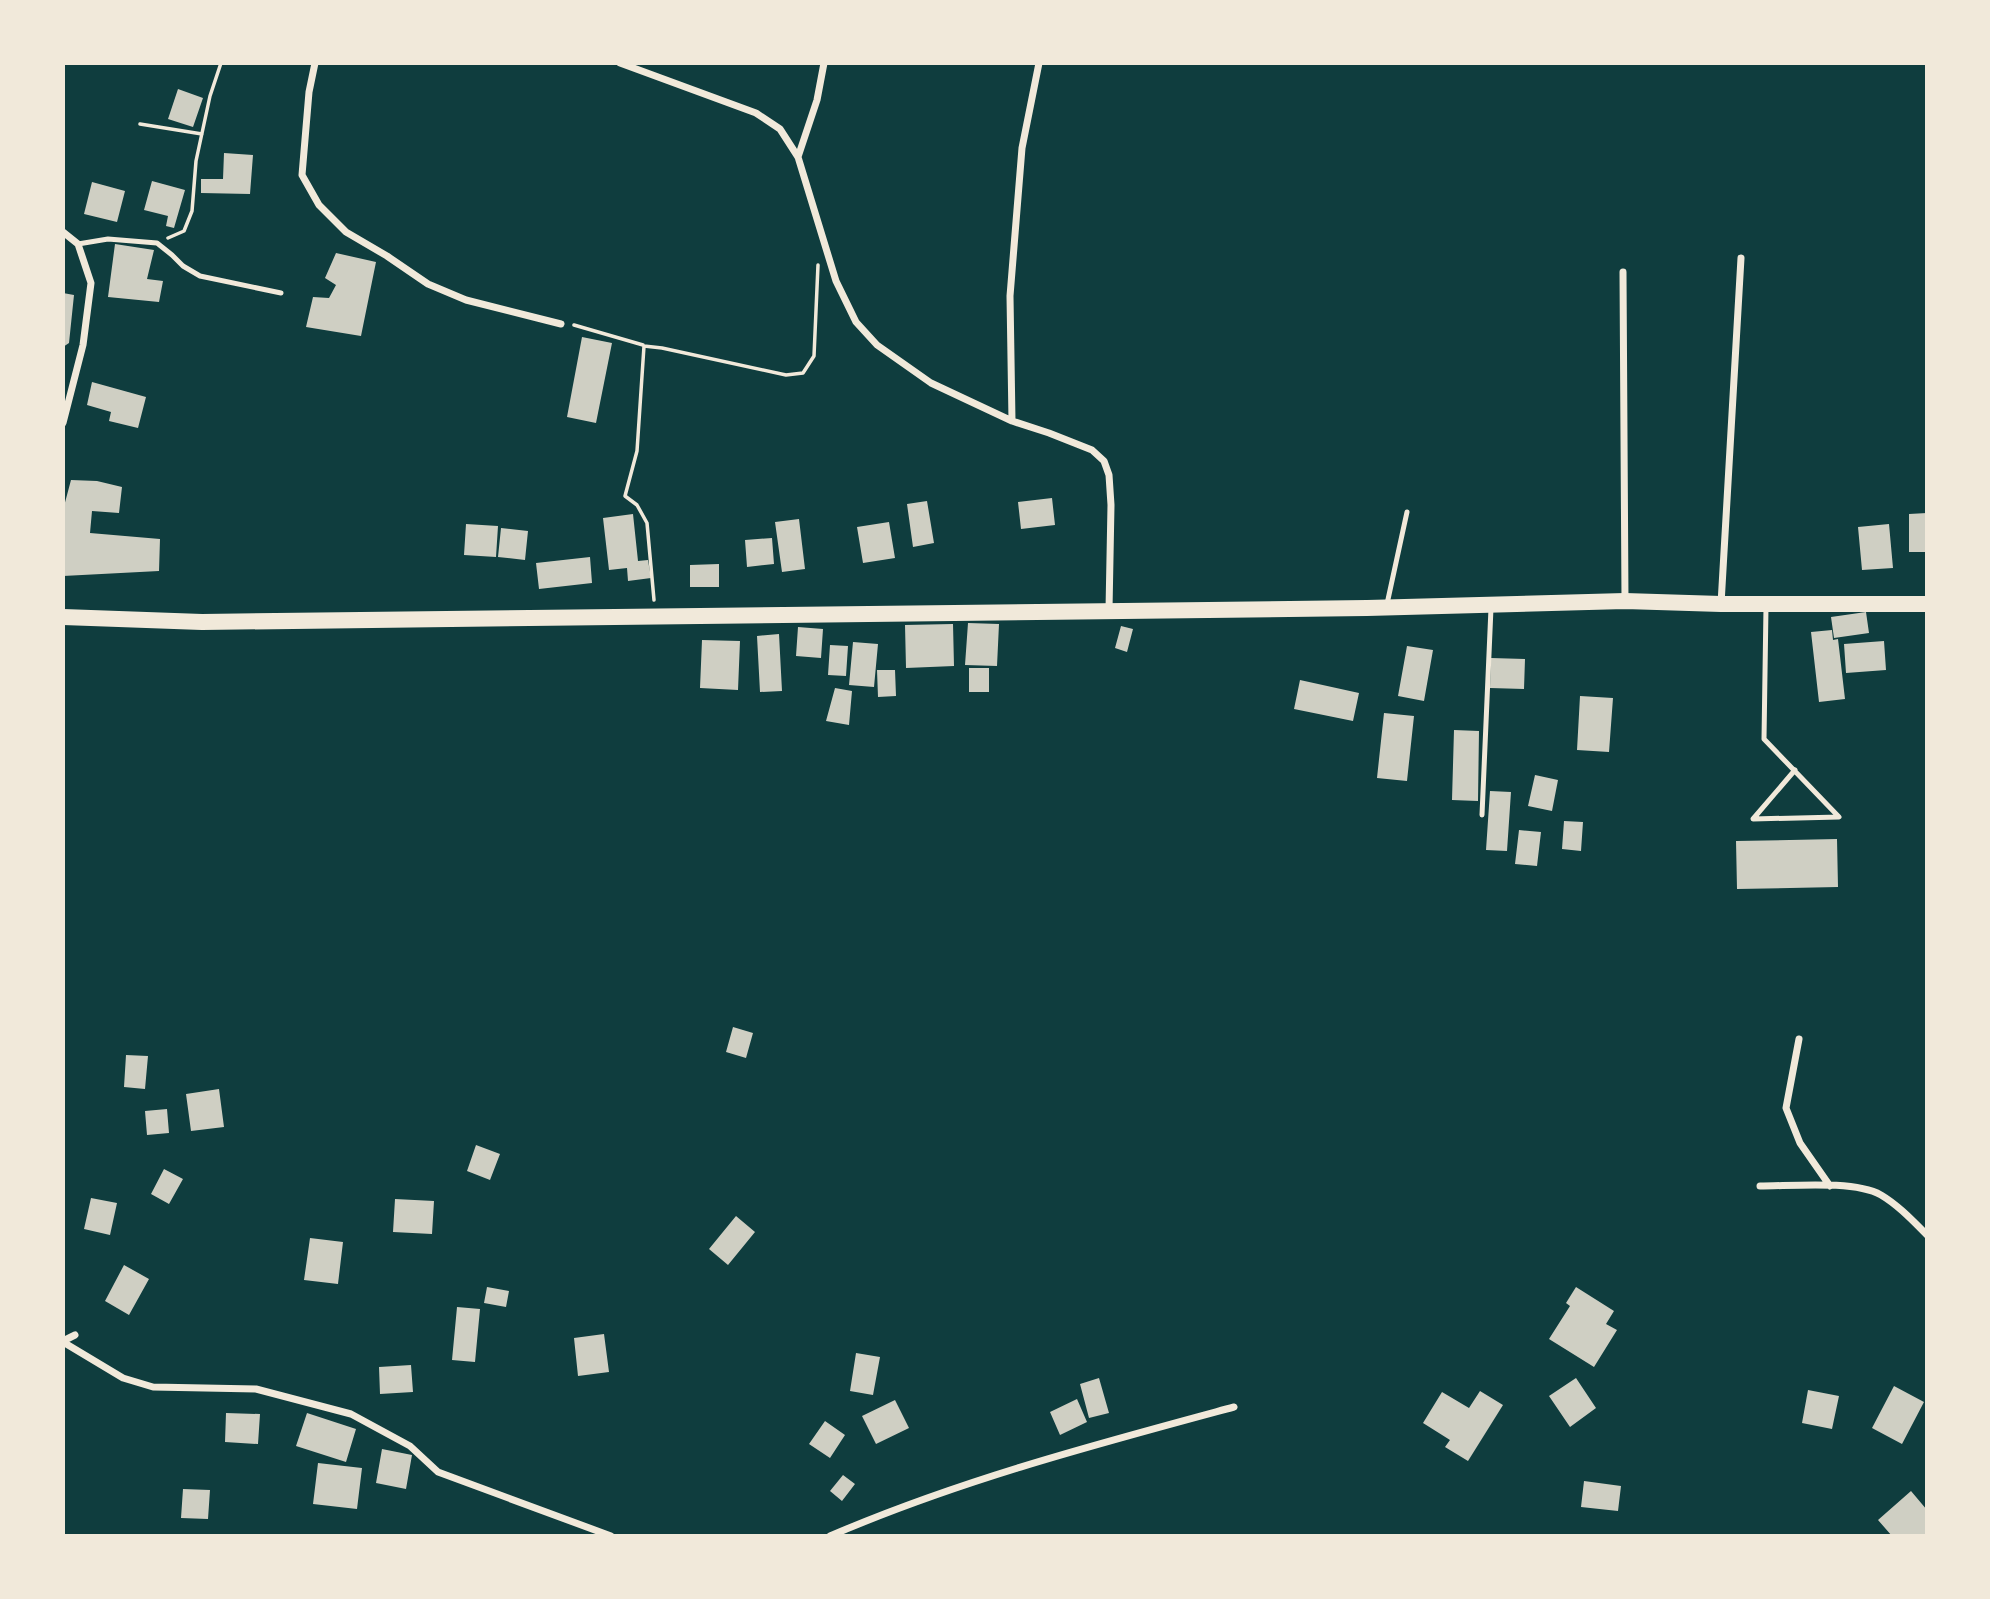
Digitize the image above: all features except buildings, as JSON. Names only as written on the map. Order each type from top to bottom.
[{"type":"highway","points":[[63,617],[202,622],[1386,607],[1625,601],[1927,604]]},
{"type":"street","points":[[315,63],[309,92],[302,175],[319,205],[346,232],[428,284],[466,300],[561,324]]},
{"type":"street","points":[[621,63],[756,113],[780,129],[798,157],[835,281],[856,322],[877,345],[931,383],[1012,421],[1092,450],[1104,461],[1109,475],[1110,495],[1109,611]]},
{"type":"street","points":[[798,157],[817,100],[824,63]]},
{"type":"street","points":[[1012,421],[1010,296],[1022,148],[1039,63]]},
{"type":"street","points":[[63,232],[78,244],[91,283],[82,345],[63,424]]},
{"type":"street","points":[[1721,604],[1741,258]]},
{"type":"street","points":[[1623,272],[1625,601]]},
{"type":"street","points":[[1799,1039],[1786,1108],[1800,1143],[1830,1186]]},
{"type":"street","points":[[1760,1186],[1830,1186],[1858,1188],[1880,1194],[1927,1235]]},
{"type":"street","points":[[63,1341],[75,1335]]},
{"type":"street","points":[[63,1341],[123,1378],[153,1387],[256,1389],[351,1414],[410,1446],[438,1472],[611,1536]]},
{"type":"street","points":[[830,1536],[880,1515],[1054,1455],[1234,1407]]},
{"type":"lane","points":[[78,244],[108,239],[157,243],[183,266],[200,276],[281,293]]},
{"type":"lane","points":[[1386,607],[1406,512]]},
{"type":"lane","points":[[1766,604],[1764,739],[1795,770],[1839,817],[1753,819],[1795,770]]},
{"type":"lane","points":[[1482,815],[1491,605]]},
{"type":"path","points":[[157,243],[184,231],[192,211],[196,161],[210,96],[221,63]]},
{"type":"path","points":[[140,124],[202,134]]},
{"type":"path","points":[[561,324],[645,346],[786,375],[803,373],[814,356],[821,232]]},
{"type":"path","points":[[645,346],[637,452],[625,496],[637,505],[647,523],[655,616]]}]
